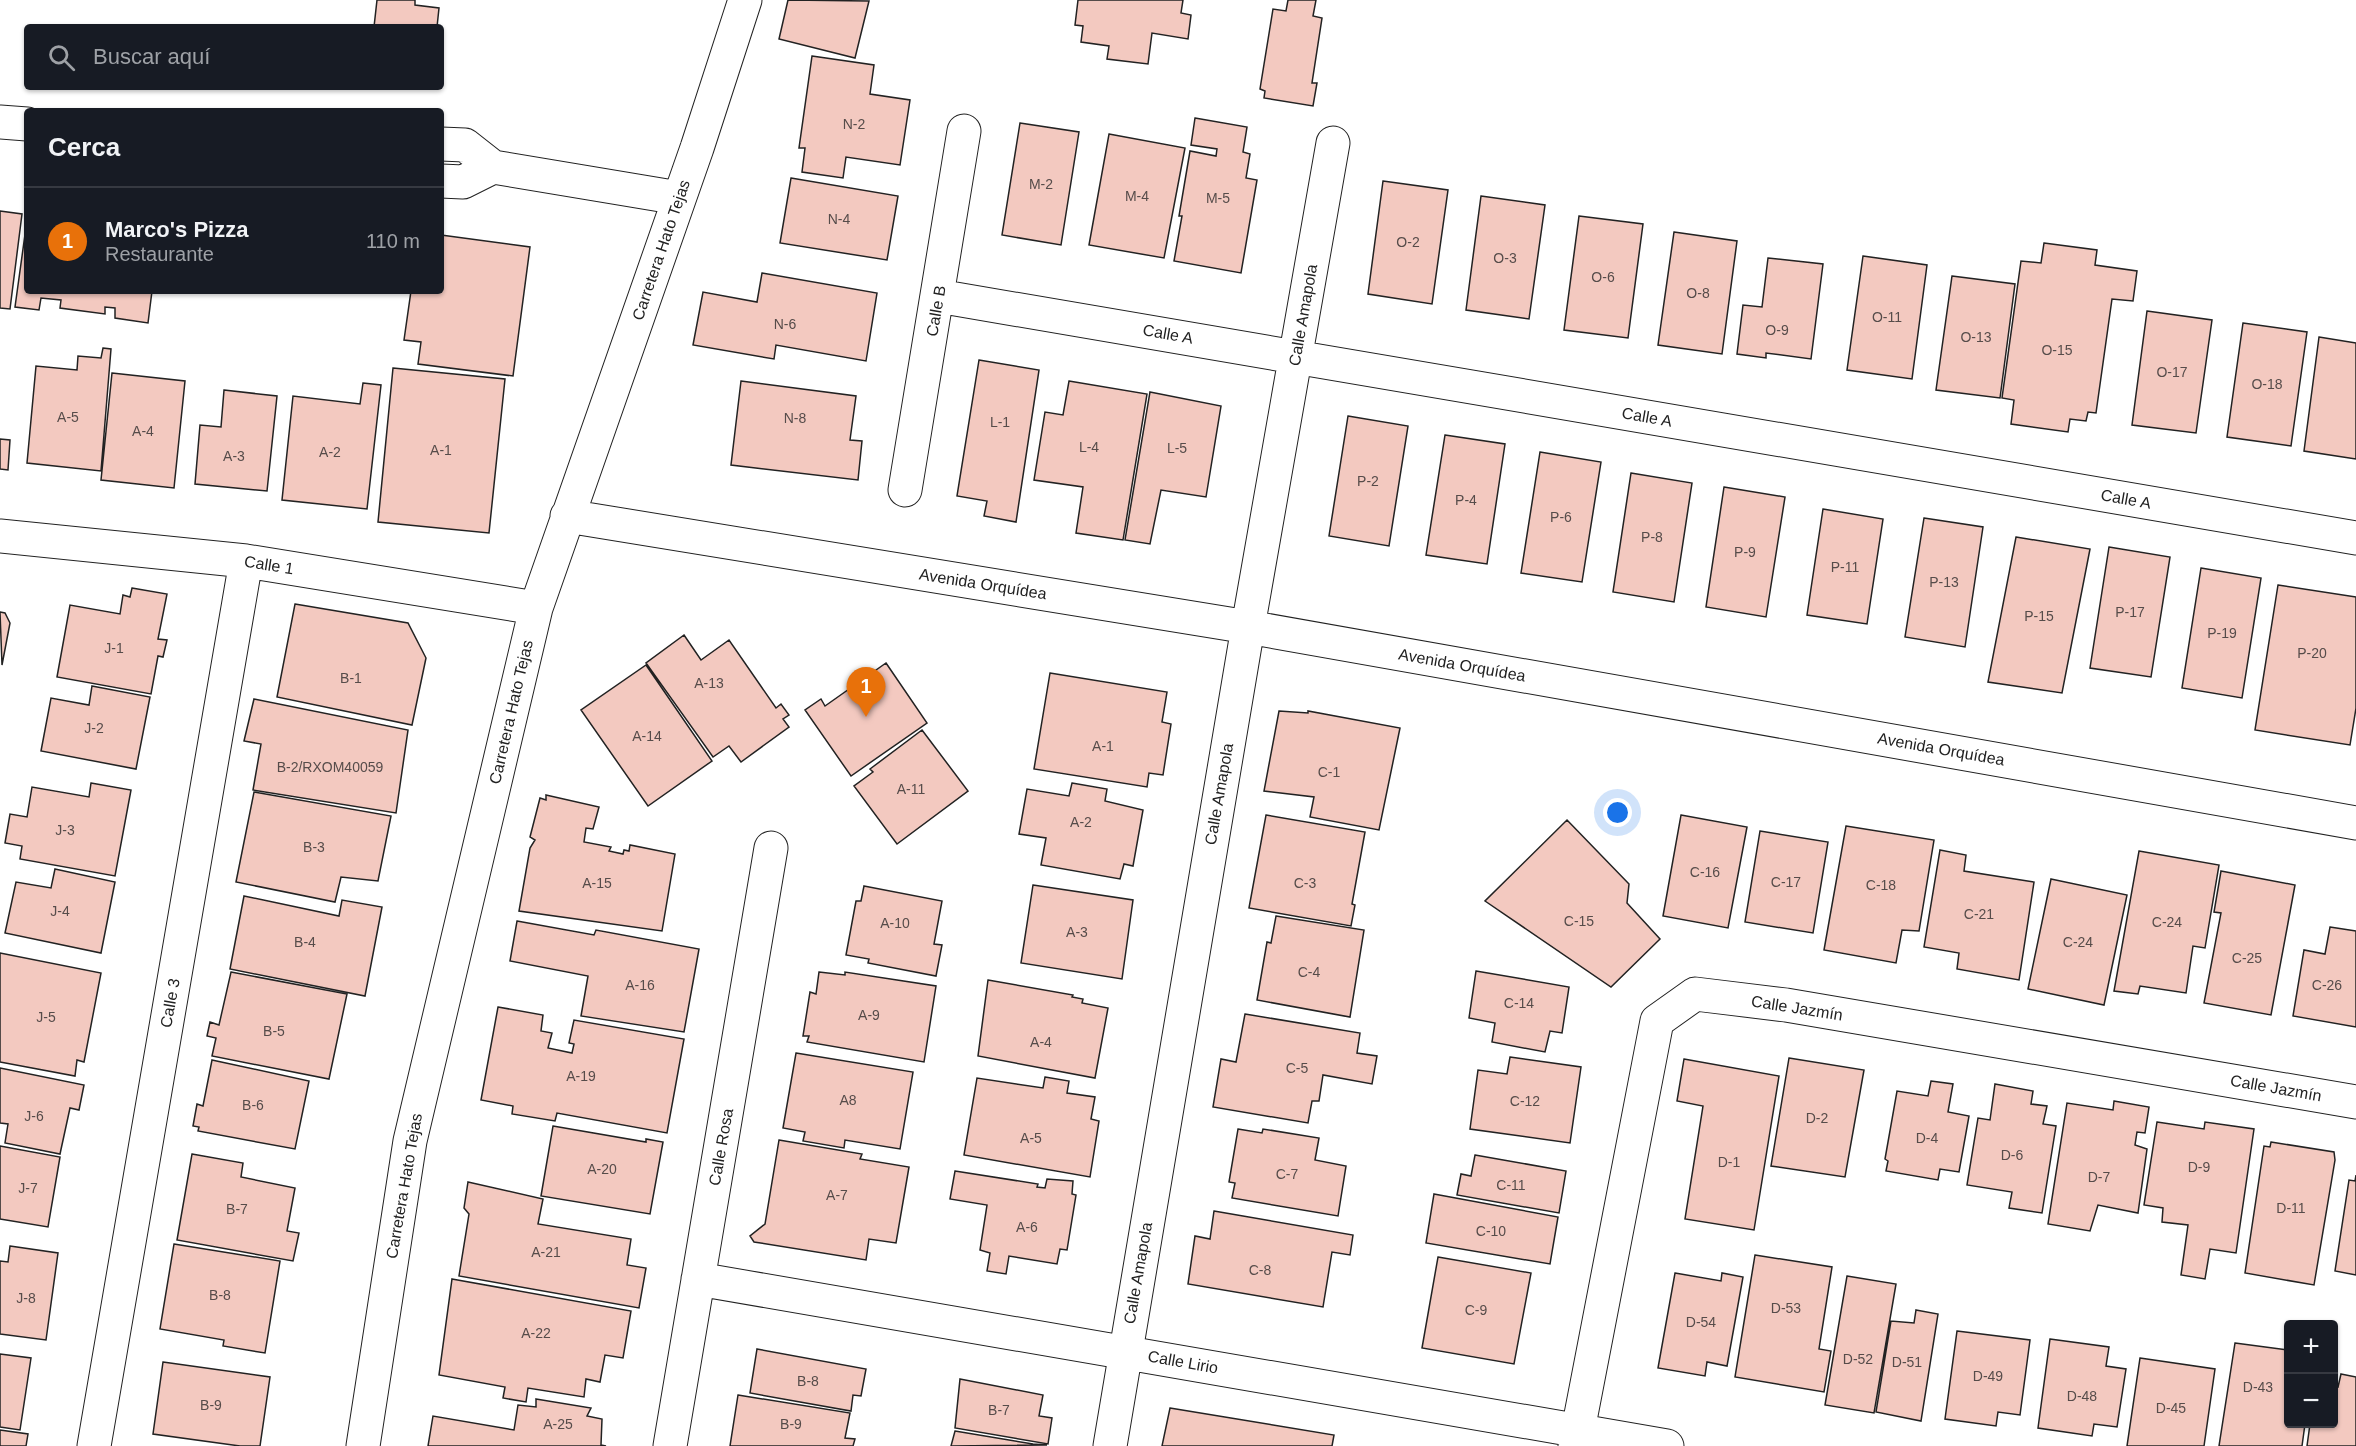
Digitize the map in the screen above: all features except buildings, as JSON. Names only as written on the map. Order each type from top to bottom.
[{"type":"street","name":"Carretera Hato Tejas","points":[[363,1446],[410,1141],[536,608],[679,198],[745,0]]},
{"type":"street","points":[[0,122],[24,124]]},
{"type":"street","name":"Calle B","points":[[905,490],[964,131]]},
{"type":"street","name":"Calle Amapola","points":[[1110,1446],[1124,1352],[1333,142]]},
{"type":"street","points":[[444,144],[465,145],[493,167],[679,198]]},
{"type":"street","points":[[444,181],[463,182],[493,167]]},
{"type":"street","name":"Calle A","points":[[938,296],[2356,538]]},
{"type":"street","name":"Avenida Orquídea","points":[[567,516],[1248,627],[2356,823]]},
{"type":"street","name":"Calle 1","points":[[0,536],[246,561],[536,608]]},
{"type":"street","name":"Calle 3","points":[[94,1446],[246,561]]},
{"type":"street","name":"Calle Rosa","points":[[669,1446],[771,848]]},
{"type":"street","name":"Calle Jazmín","points":[[1575,1439],[1657,1021],[1695,994],[1785,1005],[2356,1102]]},
{"type":"street","name":"Calle Lirio","points":[[698,1279],[1124,1352],[1575,1439],[1667,1446]]},
{"type":"place","name":"Marco's Pizza","points":[[866,717]]}]
